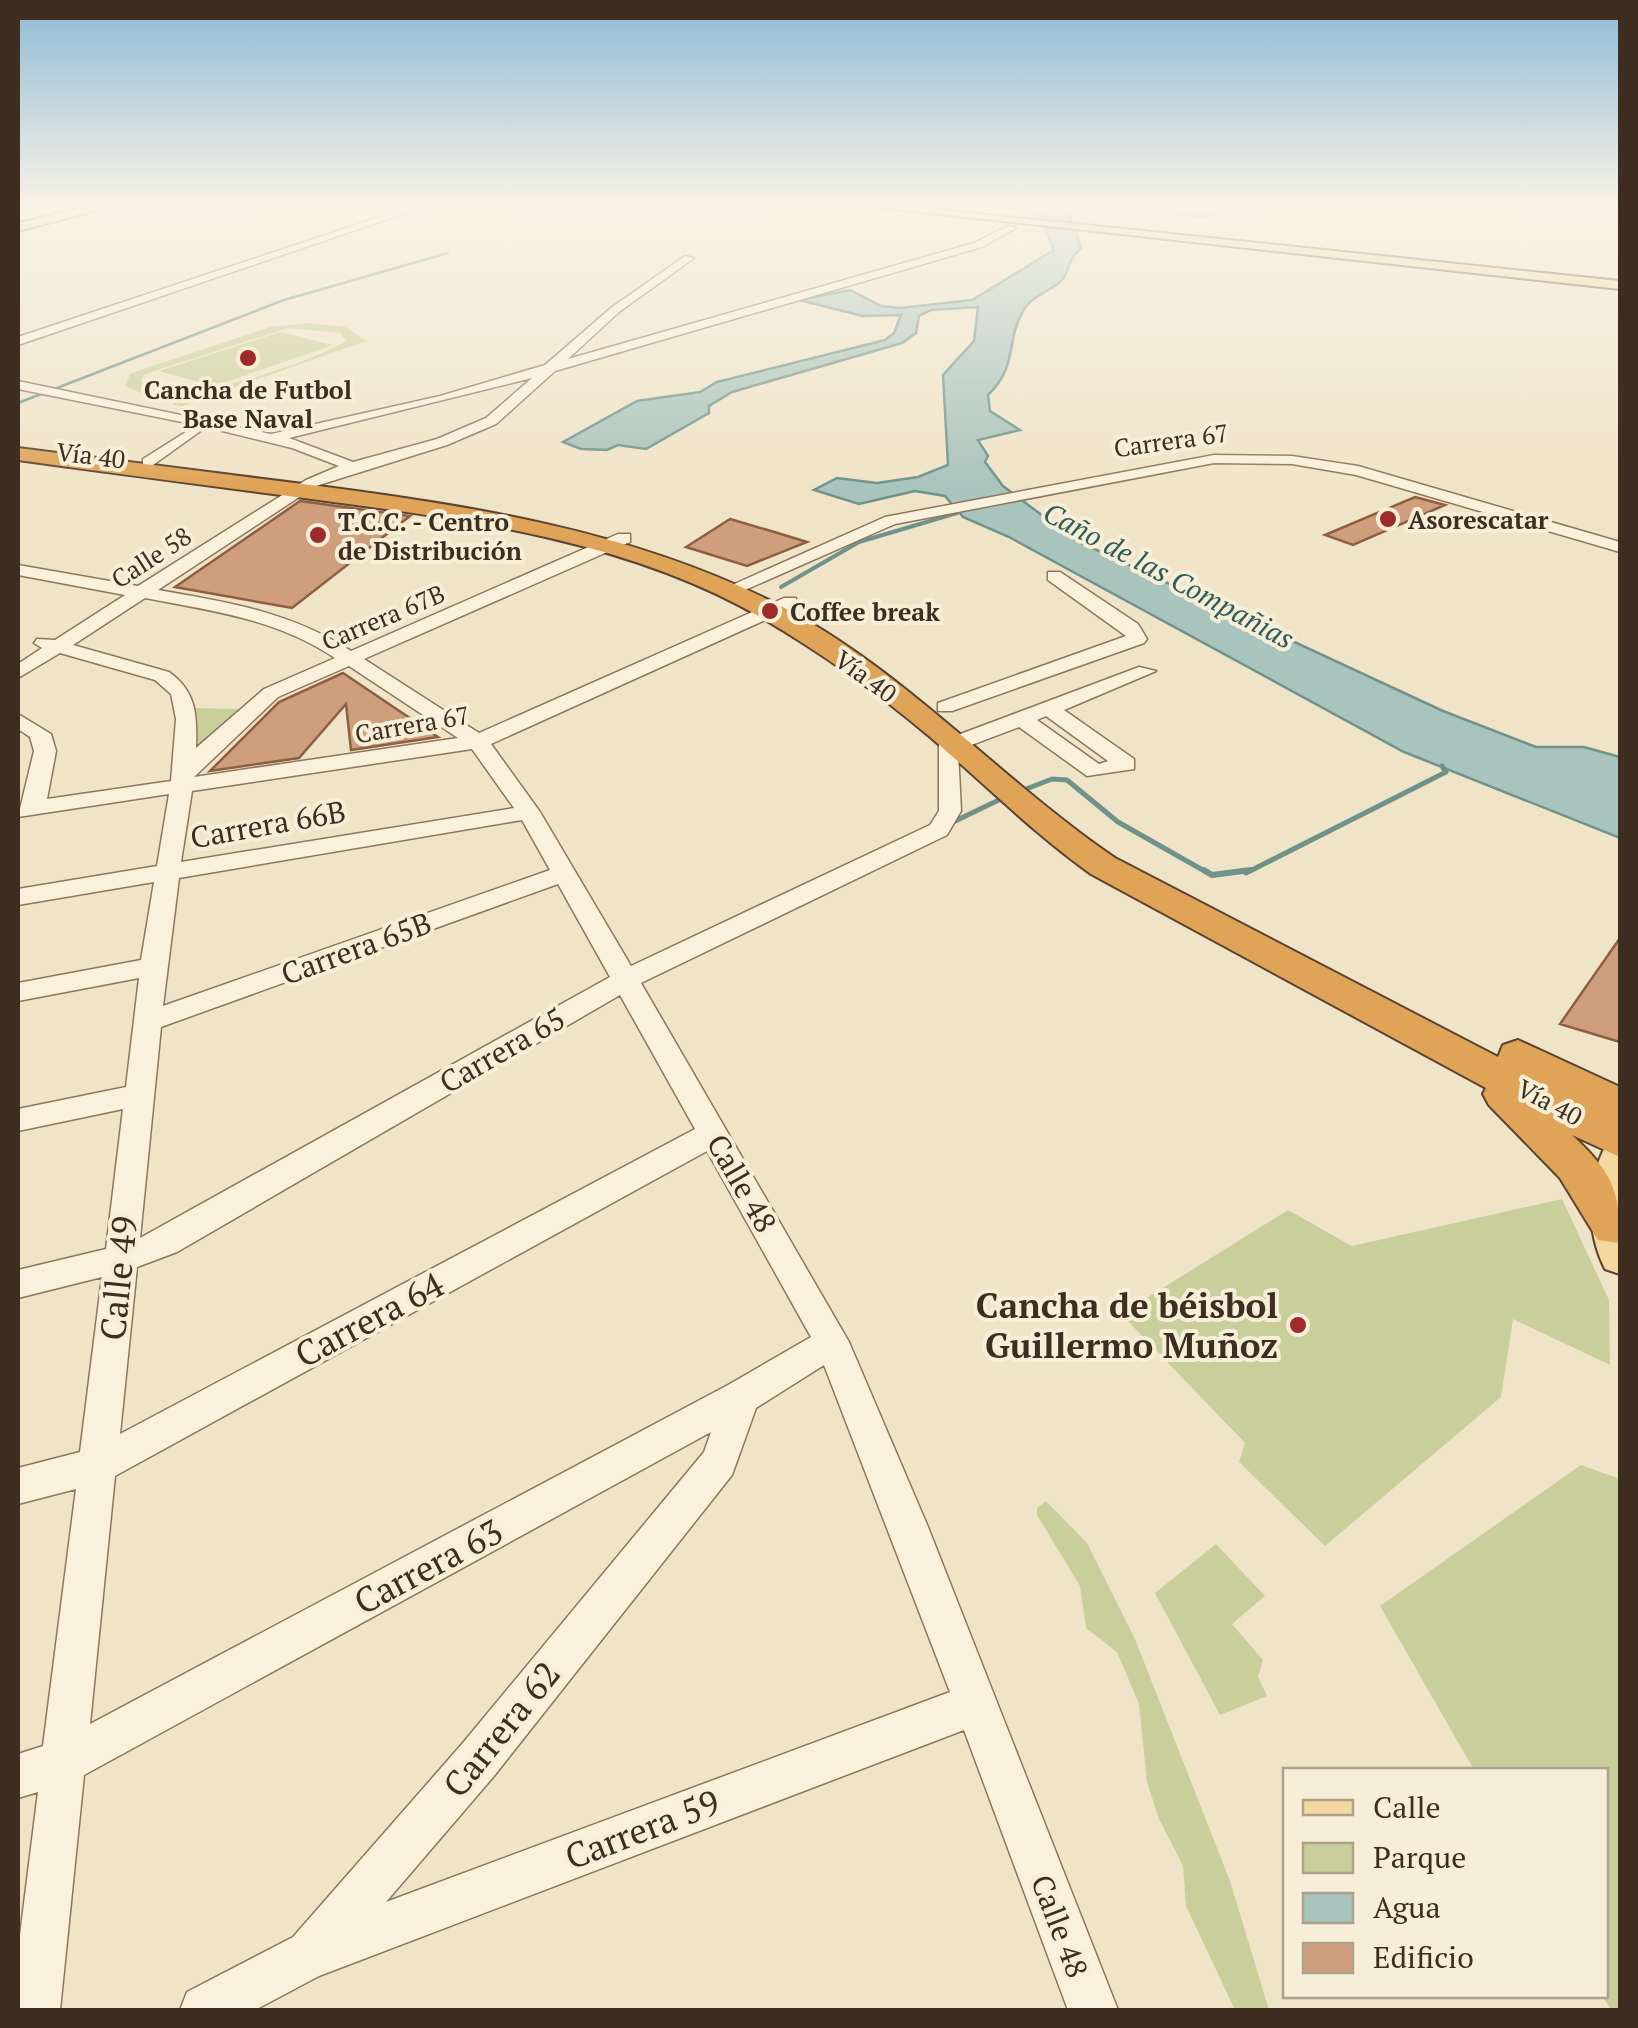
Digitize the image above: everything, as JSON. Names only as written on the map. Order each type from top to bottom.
[{"type":"highway","name":"Vía 40","points":[[18,446],[307,483],[477,514],[615,542],[761,595],[945,707],[996,770],[1040,805],[1103,866],[1620,1106]]},
{"type":"highway","name":"Vía 40","points":[[18,454],[307,483]]},
{"type":"highway","name":"Vía 40","points":[[761,595],[852,664],[967,738]]},
{"type":"highway","name":"Vía 40","points":[[1210,914],[1620,1140]]},
{"type":"highway","points":[[1433,1040],[1533,1118],[1576,1166],[1618,1242]]},
{"type":"main road","points":[[1618,1242],[1609,1200],[1620,1156]]},
{"type":"street","points":[[18,341],[147,298]]},
{"type":"street","name":"Calle 58","points":[[18,672],[52,644],[307,483],[442,442],[491,421],[633,298]]},
{"type":"street","points":[[307,483],[330,467],[261,443],[430,402],[795,298]]},
{"type":"street","points":[[18,385],[196,419],[330,454],[351,467]]},
{"type":"street","points":[[148,462],[200,428]]},
{"type":"street","name":"Carrera 67","points":[[26,808],[181,781],[478,742],[761,595],[791,565],[872,526],[939,508],[1193,461],[1292,460],[1358,471],[1620,548]]},
{"type":"street","name":"Carrera 67B","points":[[181,781],[262,698],[615,542]]},
{"type":"street","name":"Calle 48","points":[[18,570],[286,621],[353,659],[478,742],[529,812],[565,873],[623,981],[832,1342],[1093,2010]]},
{"type":"street","points":[[945,707],[1136,639],[1131,628],[1054,576]]},
{"type":"street","name":"Calle 58","points":[[18,659],[52,644]]},
{"type":"street","name":"Calle 49","points":[[35,2010],[164,875],[181,781],[183,699],[177,687],[162,676],[52,644]]},
{"type":"street","points":[[967,738],[1146,671]]},
{"type":"street","points":[[1020,718],[1094,771],[1126,764],[1048,708]]},
{"type":"street","points":[[18,720],[40,734],[45,752],[26,808]]},
{"type":"street","name":"Carrera 65","points":[[18,1284],[120,1259],[165,1242],[623,981],[939,830],[950,811],[946,752],[967,738]]},
{"type":"street","points":[[948,781],[996,770]]},
{"type":"street","name":"Carrera 66B","points":[[18,897],[529,812]]},
{"type":"street","name":"Carrera 65B","points":[[147,1022],[565,873]]},
{"type":"street","points":[[18,992],[154,966]]},
{"type":"street","points":[[18,1120],[139,1095]]},
{"type":"street","name":"Carrera 64","points":[[18,1486],[97,1466],[714,1133]]},
{"type":"street","name":"Carrera 63","points":[[18,1776],[64,1762],[741,1396],[832,1342]]},
{"type":"street","name":"Carrera 62","points":[[205,2010],[310,1954],[478,1760],[718,1462],[741,1396]]},
{"type":"street","name":"Carrera 59","points":[[310,1954],[975,1704]]},
{"type":"green space","points":[[308,323],[346,327],[366,341],[182,406],[172,404],[181,399],[148,396],[125,386],[130,374],[270,327]],"holes":[[[288,328],[340,333],[346,341],[329,350],[242,381],[181,391],[157,389],[141,381],[154,371]]]},
{"type":"green space","name":"Cancha de Futbol Base Naval","points":[[280,332],[333,345],[214,386],[159,371]]},
{"type":"green space","points":[[192,708],[242,709],[200,747],[189,748]]},
{"type":"green space","points":[[1562,1199],[1609,1300],[1610,1365],[1513,1319],[1501,1397],[1325,1546],[1239,1462],[1245,1443],[1121,1314],[1288,1210],[1352,1246]]},
{"type":"green space","points":[[1581,1465],[1620,1479],[1620,2010],[1611,2010],[1603,1998],[1608,1998],[1608,1768],[1473,1768],[1380,1606]]},
{"type":"green space","points":[[1046,1501],[1087,1543],[1135,1639],[1230,1881],[1269,2010],[1235,2010],[1186,1906],[1183,1866],[1159,1819],[1147,1782],[1139,1704],[1117,1652],[1086,1628],[1080,1586],[1037,1515],[1037,1508]]},
{"type":"green space","points":[[1216,1544],[1265,1596],[1232,1624],[1263,1660],[1258,1677],[1267,1696],[1220,1715],[1155,1593]]},
{"type":"water","points":[[865,298],[881,306],[900,308],[1036,298],[1018,321],[1004,373],[988,395],[990,411],[1020,430],[978,440],[988,456],[985,462],[1003,486],[1075,540],[1443,711],[1536,747],[1584,747],[1620,757],[1620,838],[1404,752],[1009,537],[963,517],[945,496],[915,491],[859,504],[814,490],[837,478],[877,483],[918,477],[948,465],[943,375],[974,341],[978,307],[931,310],[919,316],[916,333],[902,343],[732,392],[709,406],[709,413],[646,449],[618,445],[607,450],[581,449],[563,442],[637,401],[700,392],[717,382],[885,340],[894,333],[901,315],[863,316],[799,300]]},
{"type":"building","name":"Asorescatar","points":[[1415,497],[1445,505],[1353,545],[1325,535]]},
{"type":"building","name":"T.C.C. - Centro de Distribución","points":[[300,501],[410,516],[292,608],[175,587]]},
{"type":"building","points":[[730,519],[807,542],[747,566],[686,547]]},
{"type":"building","points":[[343,673],[438,737],[351,750],[346,704],[299,758],[210,771],[279,702]]},
{"type":"building","points":[[1620,938],[1620,1042],[1560,1024]]},
{"type":"waterway","points":[[18,403],[292,298]]},
{"type":"waterway","points":[[781,587],[859,542],[957,513]]},
{"type":"waterway","points":[[1246,873],[1446,772],[1442,766]]},
{"type":"waterway","points":[[1021,791],[1052,779],[1067,780],[1118,822],[1208,873]]},
{"type":"waterway","points":[[949,824],[1005,797]]},
{"type":"waterway","points":[[1204,870],[1212,875],[1251,870]]},
{"type":"place","name":"Cancha de Futbol Base Naval","points":[[248,358]]},
{"type":"place","name":"Asorescatar","points":[[1388,519]]},
{"type":"place","name":"T.C.C. - Centro de Distribución","points":[[318,535]]},
{"type":"place","name":"Coffee break","points":[[770,611]]},
{"type":"place","name":"Cancha de béisbol Guillermo Muñoz","points":[[1298,1325]]},
{"type":"water label","name":"Caño de las Compañias","points":[[1169,575]]}]
